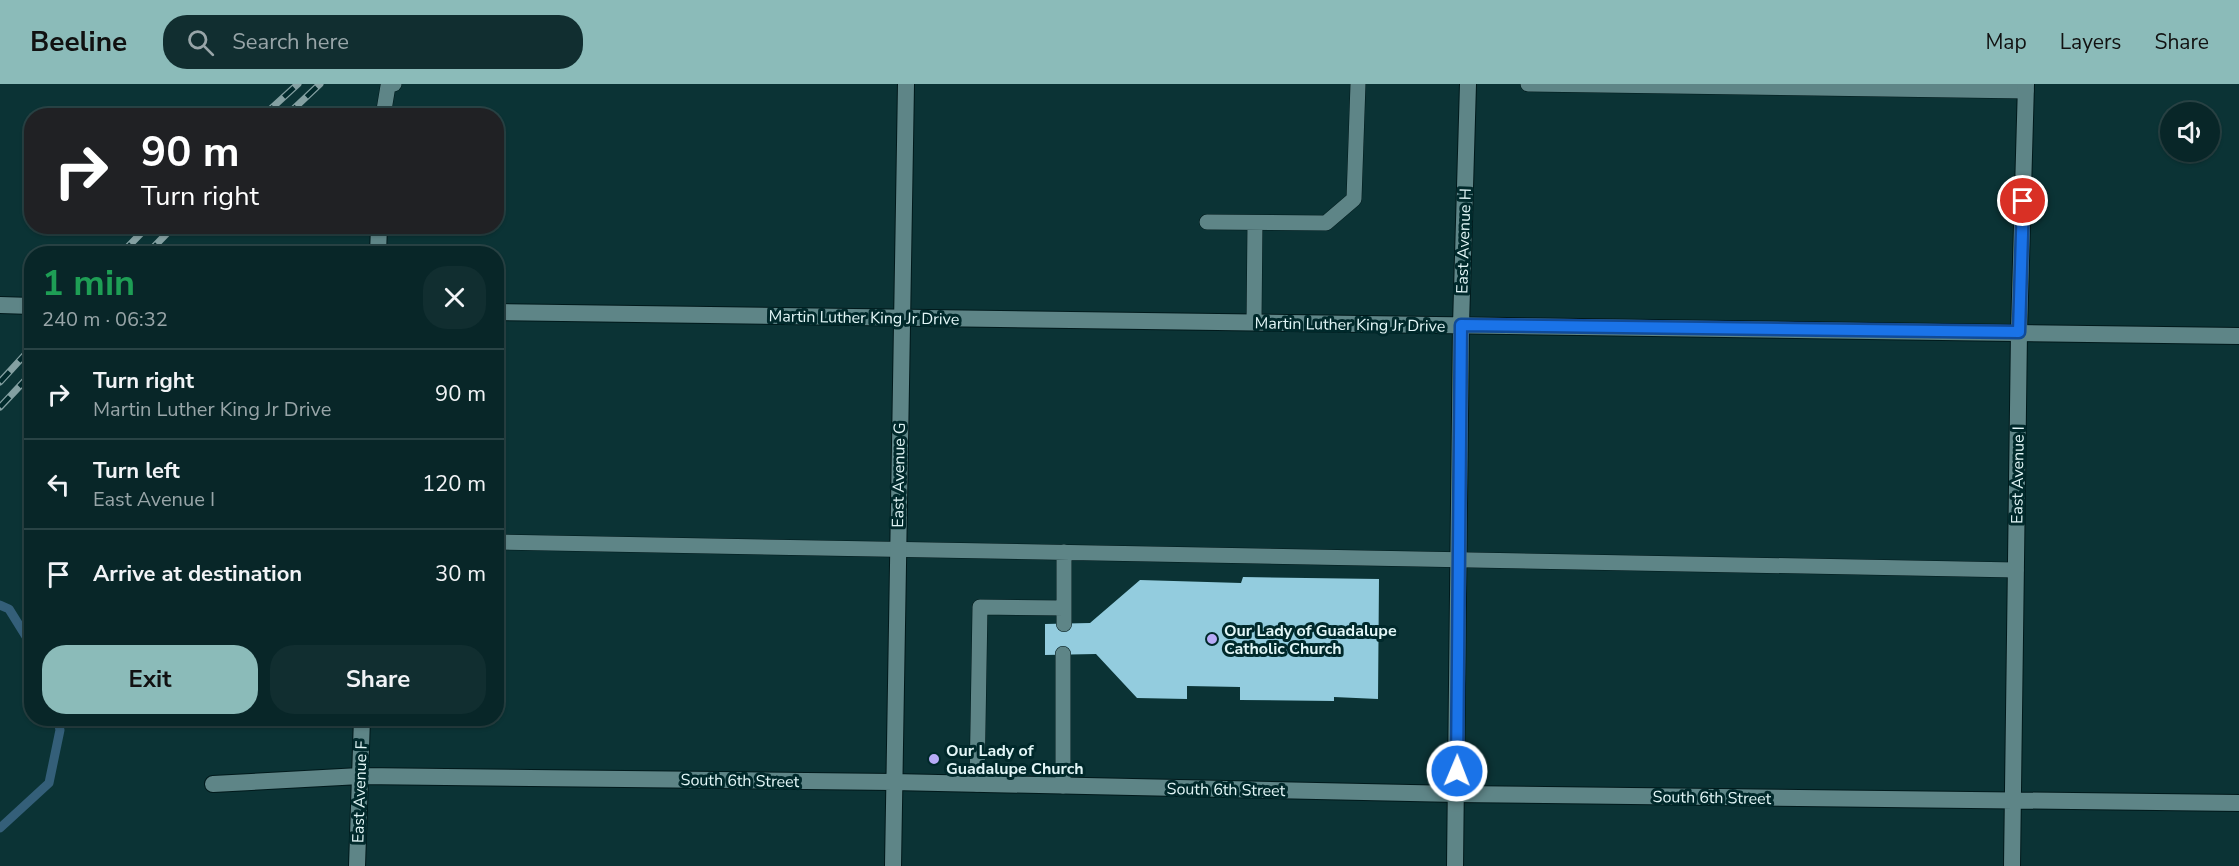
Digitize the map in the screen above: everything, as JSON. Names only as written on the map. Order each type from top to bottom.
[{"type":"street","name":"East Avenue G","points":[[893,866],[906,84]]},
{"type":"street","name":"East Avenue H","points":[[1455,866],[1461,325],[1468,84]]},
{"type":"street","name":"East Avenue I","points":[[2012,866],[2019,332],[2026,87]]},
{"type":"street","points":[[0,305],[24,306]]},
{"type":"street","name":"Martin Luther King Jr Drive","points":[[504,312],[2239,336]]},
{"type":"street","name":"East Avenue F","points":[[357,866],[362,726]]},
{"type":"street","name":"South 6th Street","points":[[213,784],[360,777],[893,782],[1457,794],[2239,803]]},
{"type":"lane","points":[[384,108],[388,86],[394,84]]},
{"type":"lane","points":[[1207,222],[1326,223],[1354,199],[1358,84]]},
{"type":"lane","points":[[1528,84],[2026,87]]},
{"type":"lane","points":[[1254,223],[1254,322]]},
{"type":"lane","points":[[504,542],[2016,570]]},
{"type":"lane","points":[[977,784],[980,607],[1064,616],[1064,552]]},
{"type":"lane","points":[[1063,654],[1063,786]]},
{"type":"building","name":"Our Lady of Guadalupe Catholic Church","points":[[1243,577],[1379,579],[1378,699],[1334,697],[1334,701],[1240,700],[1240,687],[1187,686],[1187,699],[1137,698],[1096,654],[1045,655],[1045,624],[1090,623],[1140,580],[1241,583]]},
{"type":"waterway","points":[[0,605],[9,609],[24,633]]},
{"type":"waterway","points":[[0,828],[49,783],[59,726]]},
{"type":"railway","points":[[272,108],[298,84]]},
{"type":"railway","points":[[294,108],[320,84]]},
{"type":"railway","points":[[129,246],[140,234]]},
{"type":"railway","points":[[155,246],[166,234]]},
{"type":"railway","points":[[0,382],[24,356]]},
{"type":"railway","points":[[0,407],[24,382]]},
{"type":"place","name":"Our Lady of Guadalupe Catholic Church","points":[[1212,639]]},
{"type":"place","name":"Our Lady of Guadalupe Church","points":[[934,759]]},
{"type":"route","points":[[1457,771],[1461,325],[2019,332],[2023,201]]}]
